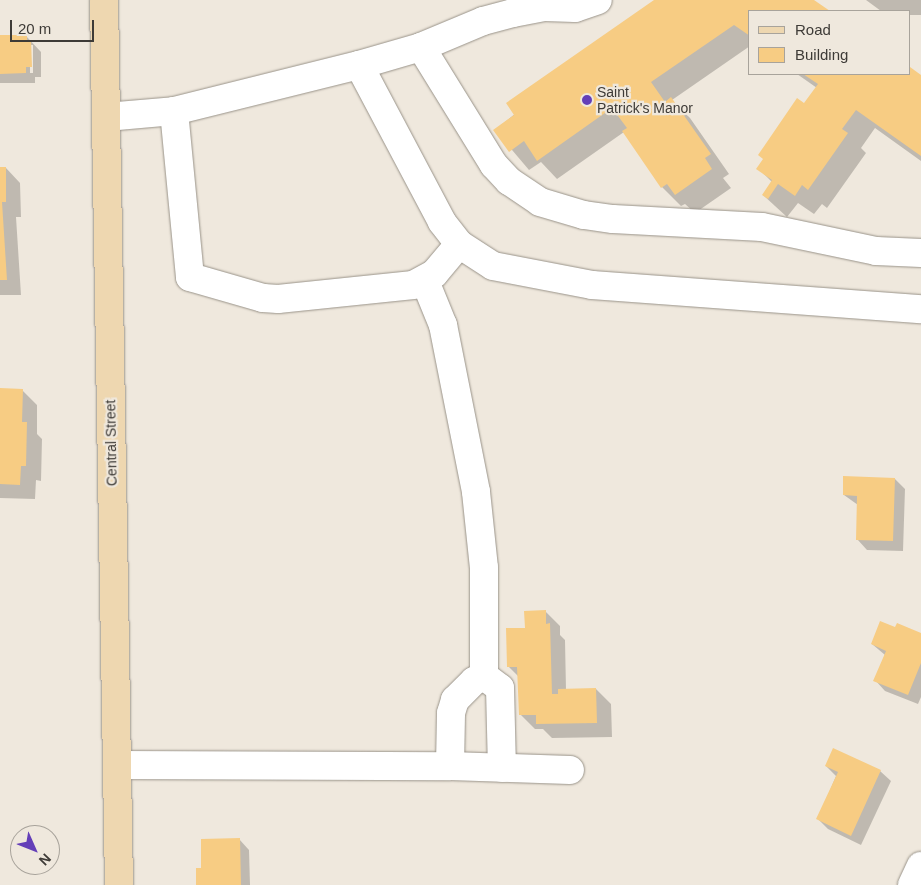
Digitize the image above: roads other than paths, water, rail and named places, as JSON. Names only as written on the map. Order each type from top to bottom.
[{"type":"main road","name":"Central Street","points":[[104,0],[119,885]]},
{"type":"street","points":[[106,117],[174,111],[359,65],[421,47],[491,10],[588,6],[598,0]]},
{"type":"street","points":[[421,47],[494,165],[509,181],[540,202],[584,215],[613,219],[762,227],[876,251],[921,253]]},
{"type":"street","points":[[359,65],[442,222],[459,244],[493,266],[555,280],[921,309]]},
{"type":"street","points":[[174,111],[190,277],[263,298],[278,299],[412,285],[424,281],[459,244]]},
{"type":"street","points":[[424,281],[443,326],[476,492],[484,568],[484,676]]},
{"type":"street","points":[[450,766],[451,713],[455,700],[474,680],[484,676]]},
{"type":"street","points":[[484,676],[500,688],[502,768]]},
{"type":"street","points":[[117,764],[450,766],[570,770]]},
{"type":"street","points":[[912,885],[921,866]]},
{"type":"place","name":"Saint Patrick's Manor","points":[[587,100]]}]
